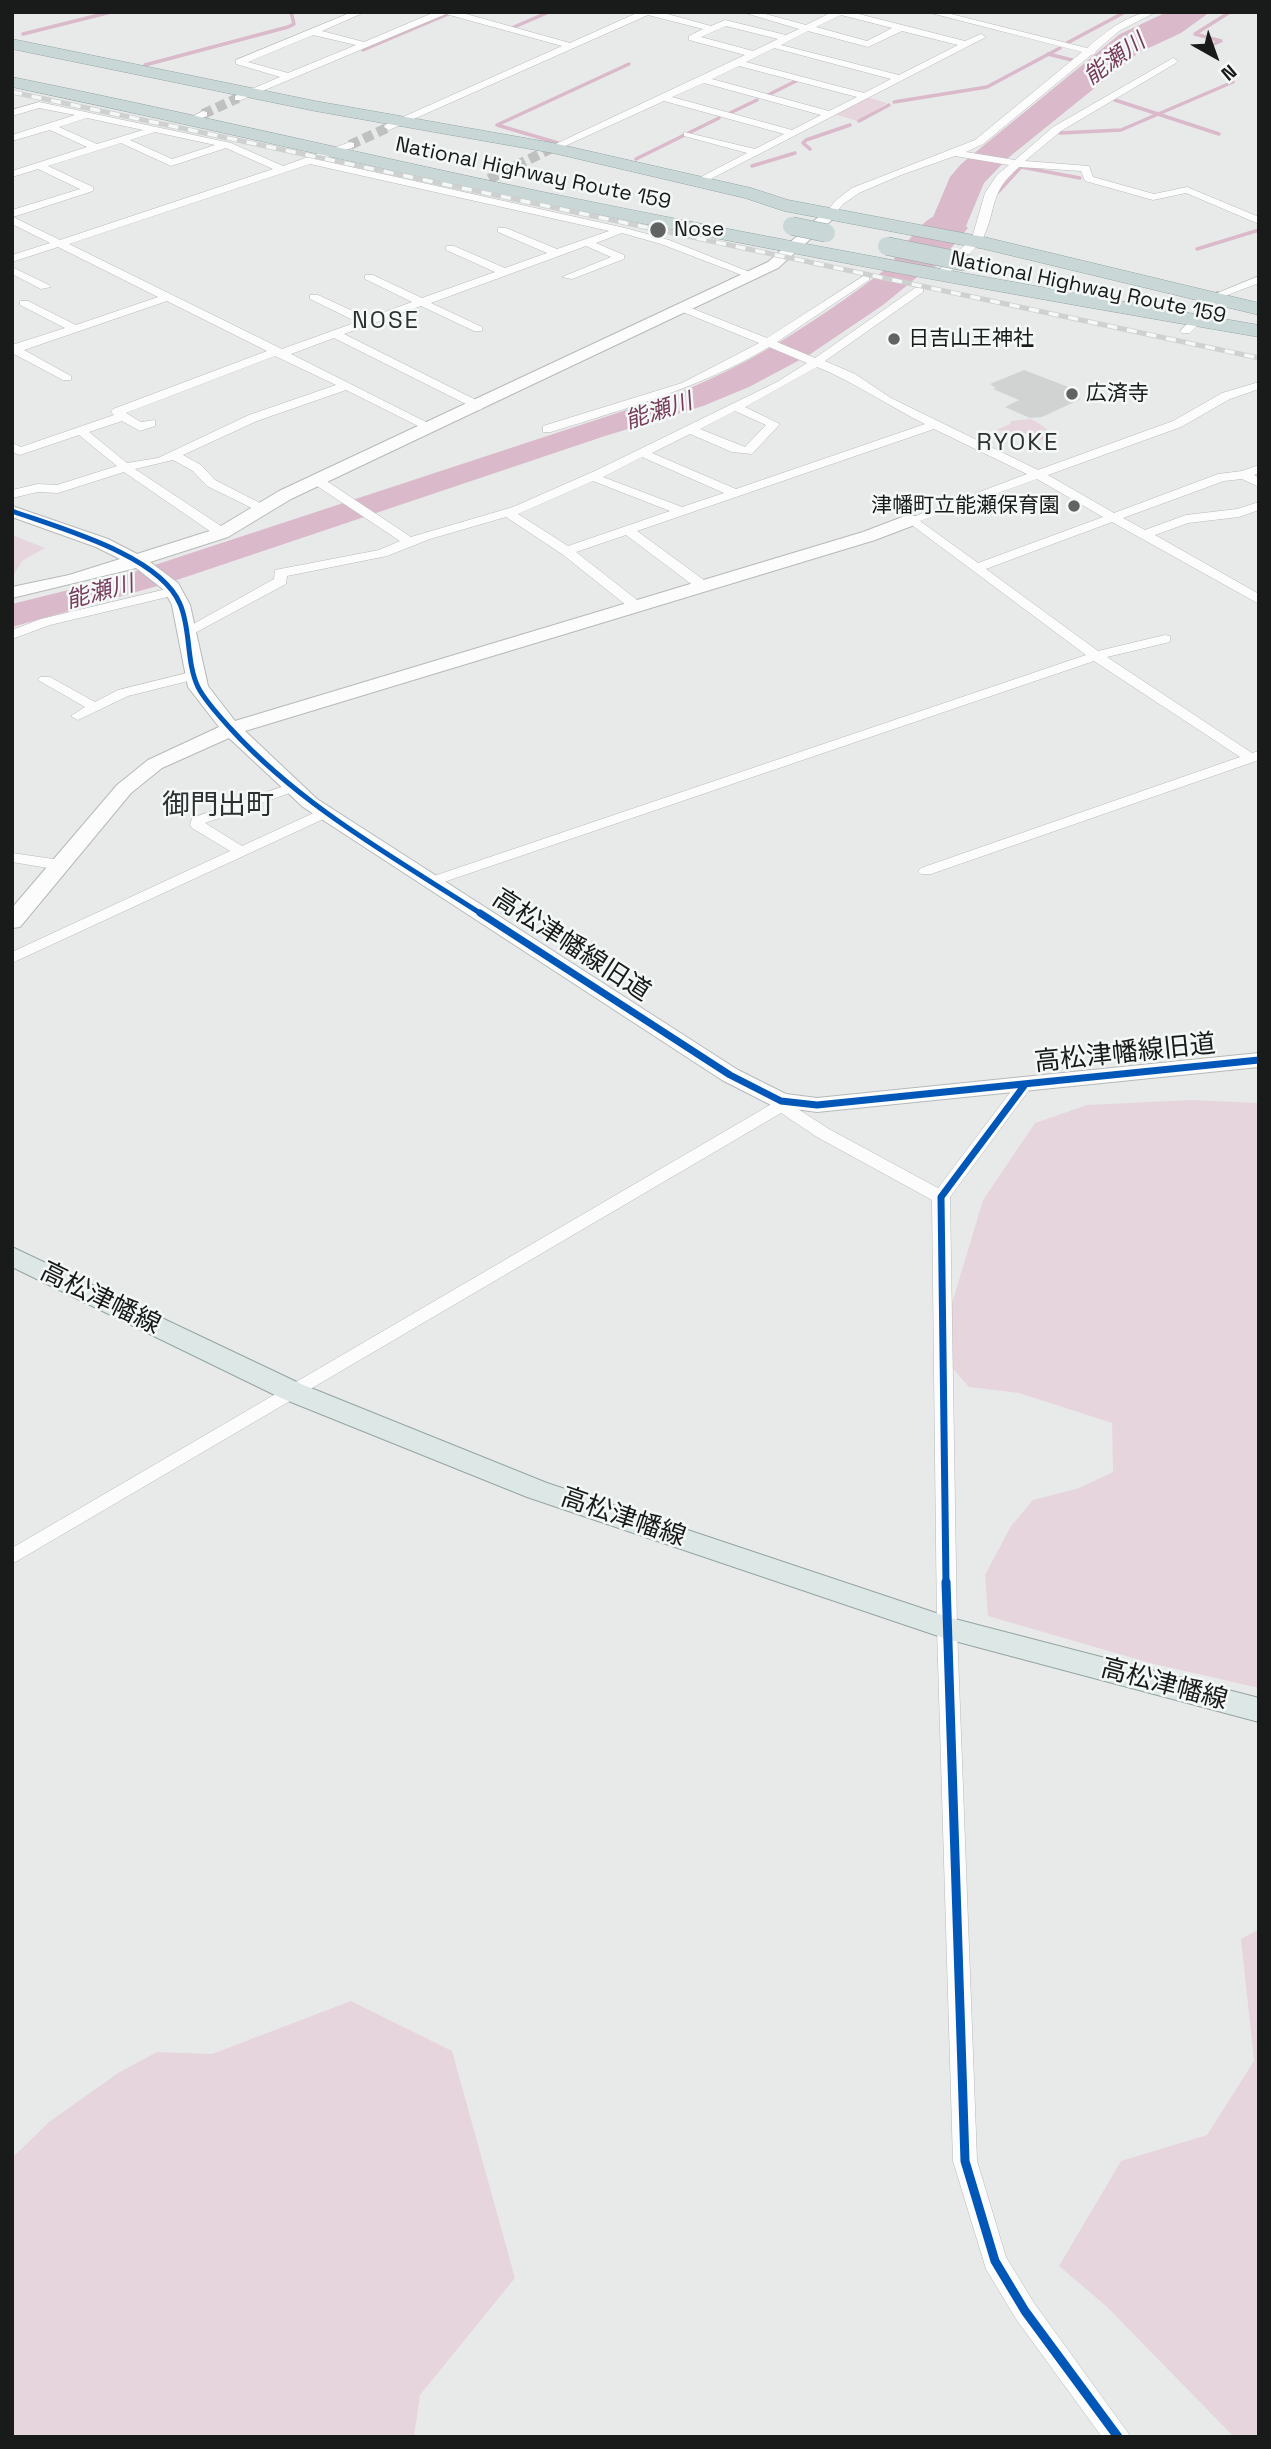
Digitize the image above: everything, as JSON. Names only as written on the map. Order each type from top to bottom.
[{"type":"highway","points":[[12,44],[244,96],[552,149],[699,182],[788,218]]},
{"type":"highway","name":"National Highway Route 159","points":[[12,60],[348,142],[422,143]]},
{"type":"highway","name":"National Highway Route 159","points":[[12,66],[396,145]]},
{"type":"highway","points":[[12,82],[348,142],[485,181],[796,247],[867,270],[939,276],[1259,331]]},
{"type":"highway","points":[[275,121],[277,124],[389,148],[551,189],[729,229],[773,242]]},
{"type":"highway","points":[[348,142],[477,148],[788,218]]},
{"type":"highway","name":"National Highway Route 159","points":[[661,192],[897,239],[974,249],[1259,316]]},
{"type":"highway","name":"National Highway Route 159","points":[[829,225],[857,240],[897,239]]},
{"type":"highway","points":[[897,239],[1108,261],[1228,290],[1259,292]]},
{"type":"highway","points":[[974,249],[1259,309]]},
{"type":"highway","name":"National Highway Route 159","points":[[974,249],[1259,324]]},
{"type":"highway","points":[[939,276],[1190,327],[1259,347]]},
{"type":"main road","name":"高松津幡線","points":[[12,1256],[291,1391],[537,1490],[947,1628],[1259,1710]]},
{"type":"street","points":[[290,77],[239,62],[361,12]]},
{"type":"street","points":[[395,124],[648,12],[712,29]]},
{"type":"street","points":[[746,12],[868,44],[900,28]]},
{"type":"street","points":[[552,149],[840,12],[965,44]]},
{"type":"street","points":[[931,12],[1091,52]]},
{"type":"street","points":[[12,593],[139,562],[222,533],[317,481],[773,265],[829,225],[833,206],[861,187],[961,154],[1091,52],[1116,29],[1152,12]]},
{"type":"street","points":[[244,96],[451,13],[571,46]]},
{"type":"street","points":[[753,54],[688,40],[725,23],[787,38]]},
{"type":"street","points":[[313,32],[365,46]]},
{"type":"street","points":[[699,182],[752,152],[981,37]]},
{"type":"street","points":[[772,45],[898,78]]},
{"type":"street","points":[[821,66],[833,61]]},
{"type":"street","points":[[939,276],[974,249],[990,193],[1014,163],[1057,129],[1173,61]]},
{"type":"street","points":[[736,62],[864,96]]},
{"type":"street","points":[[798,78],[810,72]]},
{"type":"street","points":[[701,79],[827,114]]},
{"type":"street","points":[[663,98],[790,133]]},
{"type":"street","points":[[12,113],[39,104],[227,145],[284,170]]},
{"type":"street","points":[[12,128],[18,136],[87,115]]},
{"type":"street","points":[[50,126],[97,148]]},
{"type":"street","points":[[12,174],[155,129]]},
{"type":"street","points":[[688,134],[752,152]]},
{"type":"street","points":[[122,140],[171,163],[227,145]]},
{"type":"street","points":[[12,259],[284,170],[348,142]]},
{"type":"street","points":[[961,154],[1014,163],[1085,168],[1089,179],[1153,197],[1187,190],[1259,221]]},
{"type":"street","points":[[309,161],[621,230],[665,243],[751,275]]},
{"type":"street","points":[[12,214],[89,189],[40,166]]},
{"type":"street","points":[[12,220],[432,428]]},
{"type":"street","points":[[502,230],[556,253]]},
{"type":"street","points":[[151,423],[140,427],[117,412],[621,230]]},
{"type":"street","points":[[568,277],[620,257],[586,242]]},
{"type":"street","points":[[450,248],[504,272]]},
{"type":"street","points":[[12,270],[45,288]]},
{"type":"street","points":[[548,429],[685,385],[720,369],[822,309],[867,270]]},
{"type":"street","points":[[369,277],[478,329]]},
{"type":"street","points":[[1228,290],[1259,279]]},
{"type":"street","points":[[186,632],[281,581],[280,573],[382,553],[425,536],[508,513],[593,477],[736,407],[814,360],[919,290]]},
{"type":"street","points":[[314,296],[367,322]]},
{"type":"street","points":[[13,349],[165,298]]},
{"type":"street","points":[[24,303],[74,328]]},
{"type":"street","points":[[682,308],[851,376],[887,401],[1037,474],[1259,600]]},
{"type":"street","points":[[335,334],[478,406]]},
{"type":"street","points":[[13,349],[67,378]]},
{"type":"street","points":[[393,363],[412,355]]},
{"type":"street","points":[[12,922],[124,789],[155,764],[231,729],[911,520],[1177,424],[1226,396],[1259,385]]},
{"type":"street","points":[[12,494],[38,488],[58,489],[174,456],[253,418],[345,386]]},
{"type":"street","points":[[690,429],[736,449],[748,450],[774,424],[736,407]]},
{"type":"street","points":[[12,447],[20,451],[124,416]]},
{"type":"street","points":[[567,551],[630,532],[733,492],[936,424]]},
{"type":"street","points":[[82,432],[126,468],[222,533]]},
{"type":"street","points":[[642,453],[733,492]]},
{"type":"street","points":[[174,456],[197,467],[211,483],[262,509]]},
{"type":"street","points":[[976,568],[1222,477],[1244,475],[1259,469]]},
{"type":"street","points":[[1244,475],[1259,483]]},
{"type":"street","points":[[593,477],[683,512]]},
{"type":"street","points":[[317,481],[411,543]]},
{"type":"street","points":[[1144,535],[1186,519],[1239,513],[1259,506]]},
{"type":"street","points":[[12,511],[82,534],[139,562],[173,589]]},
{"type":"street","points":[[508,513],[567,551],[636,606]]},
{"type":"street","points":[[911,520],[1096,656],[1255,757]]},
{"type":"street","points":[[630,532],[703,586]]},
{"type":"street","points":[[12,635],[46,622],[173,589]]},
{"type":"street","name":"高松津幡線旧道","points":[[173,589],[181,605],[198,687],[231,729],[293,787],[325,813],[730,1075],[781,1104],[817,1105],[1024,1086],[1259,1060]]},
{"type":"street","points":[[433,881],[1096,656],[1165,639]]},
{"type":"street","points":[[79,716],[93,706],[143,687],[195,675]]},
{"type":"street","points":[[45,680],[93,706]]},
{"type":"street","points":[[926,871],[1255,757]]},
{"type":"street","points":[[241,852],[197,825],[197,821],[293,787]]},
{"type":"street","points":[[12,958],[325,813]]},
{"type":"street","points":[[12,857],[60,865]]},
{"type":"street","points":[[1024,1086],[941,1196],[947,1628],[965,2161],[995,2261],[1025,2311],[1118,2437]]},
{"type":"street","points":[[12,1557],[781,1104],[823,1133],[941,1196]]},
{"type":"shaded area","points":[[867,97],[887,103],[857,121],[834,114]]},
{"type":"shaded area","points":[[1030,419],[1046,429],[1057,443],[1035,439],[1030,434],[996,430],[1011,421]]},
{"type":"shaded area","points":[[12,535],[45,548],[22,561],[12,578]]},
{"type":"shaded area","points":[[1191,1100],[1259,1103],[1259,1688],[1150,1663],[988,1616],[985,1575],[1011,1526],[1033,1500],[1079,1488],[1113,1472],[1112,1423],[1019,1393],[969,1387],[952,1368],[950,1310],[983,1200],[1035,1123],[1087,1105]]},
{"type":"shaded area","points":[[1259,1929],[1259,2437],[1234,2437],[1106,2306],[1059,2266],[1121,2161],[1207,2135],[1254,2061],[1241,1939]]},
{"type":"shaded area","points":[[351,2001],[452,2051],[515,2278],[420,2395],[414,2437],[12,2437],[12,2158],[49,2122],[118,2073],[157,2052],[212,2054]]},
{"type":"water","name":"能瀬川","points":[[1167,12],[1210,12],[1181,33],[1138,53],[1008,158],[984,183],[966,226],[968,228],[936,266],[927,269],[883,305],[809,355],[749,387],[703,406],[605,436],[168,583],[12,627],[12,604],[109,580],[678,393],[736,366],[818,318],[895,262],[894,258],[913,235],[933,217],[950,177],[961,164],[1120,34]]},
{"type":"building","name":"広済寺","points":[[1024,370],[1071,388],[1068,390],[1080,395],[1076,397],[1081,399],[1042,417],[1030,418],[1005,407],[1019,400],[993,389],[996,388],[990,384]]},
{"type":"waterway","points":[[23,34],[111,12]]},
{"type":"waterway","points":[[145,65],[288,27],[294,24],[291,12]]},
{"type":"waterway","points":[[514,27],[549,12]]},
{"type":"waterway","points":[[1067,43],[1125,12]]},
{"type":"waterway","points":[[1202,49],[1221,41],[1195,34],[1230,12]]},
{"type":"waterway","points":[[363,50],[448,14]]},
{"type":"waterway","points":[[1049,54],[1060,48]]},
{"type":"waterway","points":[[894,102],[987,87],[1049,54]]},
{"type":"waterway","name":"能瀬川","points":[[1049,54],[1072,60]]},
{"type":"waterway","points":[[558,143],[497,125],[629,64]]},
{"type":"waterway","points":[[768,95],[796,81]]},
{"type":"waterway","points":[[1158,114],[1233,82]]},
{"type":"waterway","points":[[730,113],[757,100]]},
{"type":"waterway","points":[[1115,100],[1158,114]]},
{"type":"waterway","points":[[859,121],[889,105]]},
{"type":"waterway","points":[[1060,133],[1121,130],[1158,114]]},
{"type":"waterway","points":[[1158,114],[1219,134]]},
{"type":"waterway","points":[[636,159],[719,118]]},
{"type":"waterway","points":[[810,149],[803,143],[806,140],[850,125]]},
{"type":"waterway","points":[[752,166],[795,153]]},
{"type":"waterway","points":[[998,192],[1021,167],[1080,178]]},
{"type":"waterway","points":[[1197,249],[1259,230]]},
{"type":"tunnel","points":[[203,114],[238,98]]},
{"type":"tunnel","points":[[350,145],[389,127]]},
{"type":"tunnel","points":[[489,179],[550,149]]},
{"type":"tunnel","points":[[1194,323],[1221,294]]},
{"type":"railway","points":[[12,92],[1259,358]]},
{"type":"cycle path","points":[[12,511],[102,543],[142,564],[171,587],[181,605],[198,687],[231,729],[310,803],[730,1075],[781,1101],[817,1105],[1259,1060]]},
{"type":"cycle path","points":[[1024,1086],[941,1197],[947,1628],[965,2161],[995,2261],[1025,2311],[1118,2437]]},
{"type":"place","name":"Nose","points":[[658,230]]},
{"type":"place","name":"日吉山王神社","points":[[894,339]]},
{"type":"place","name":"広済寺","points":[[1072,394]]},
{"type":"place","name":"津幡町立能瀬保育園","points":[[1074,506]]},
{"type":"district","name":"NOSE","points":[[386,321]]},
{"type":"district","name":"RYOKE","points":[[1018,443]]},
{"type":"district","name":"御門出町","points":[[218,806]]}]
